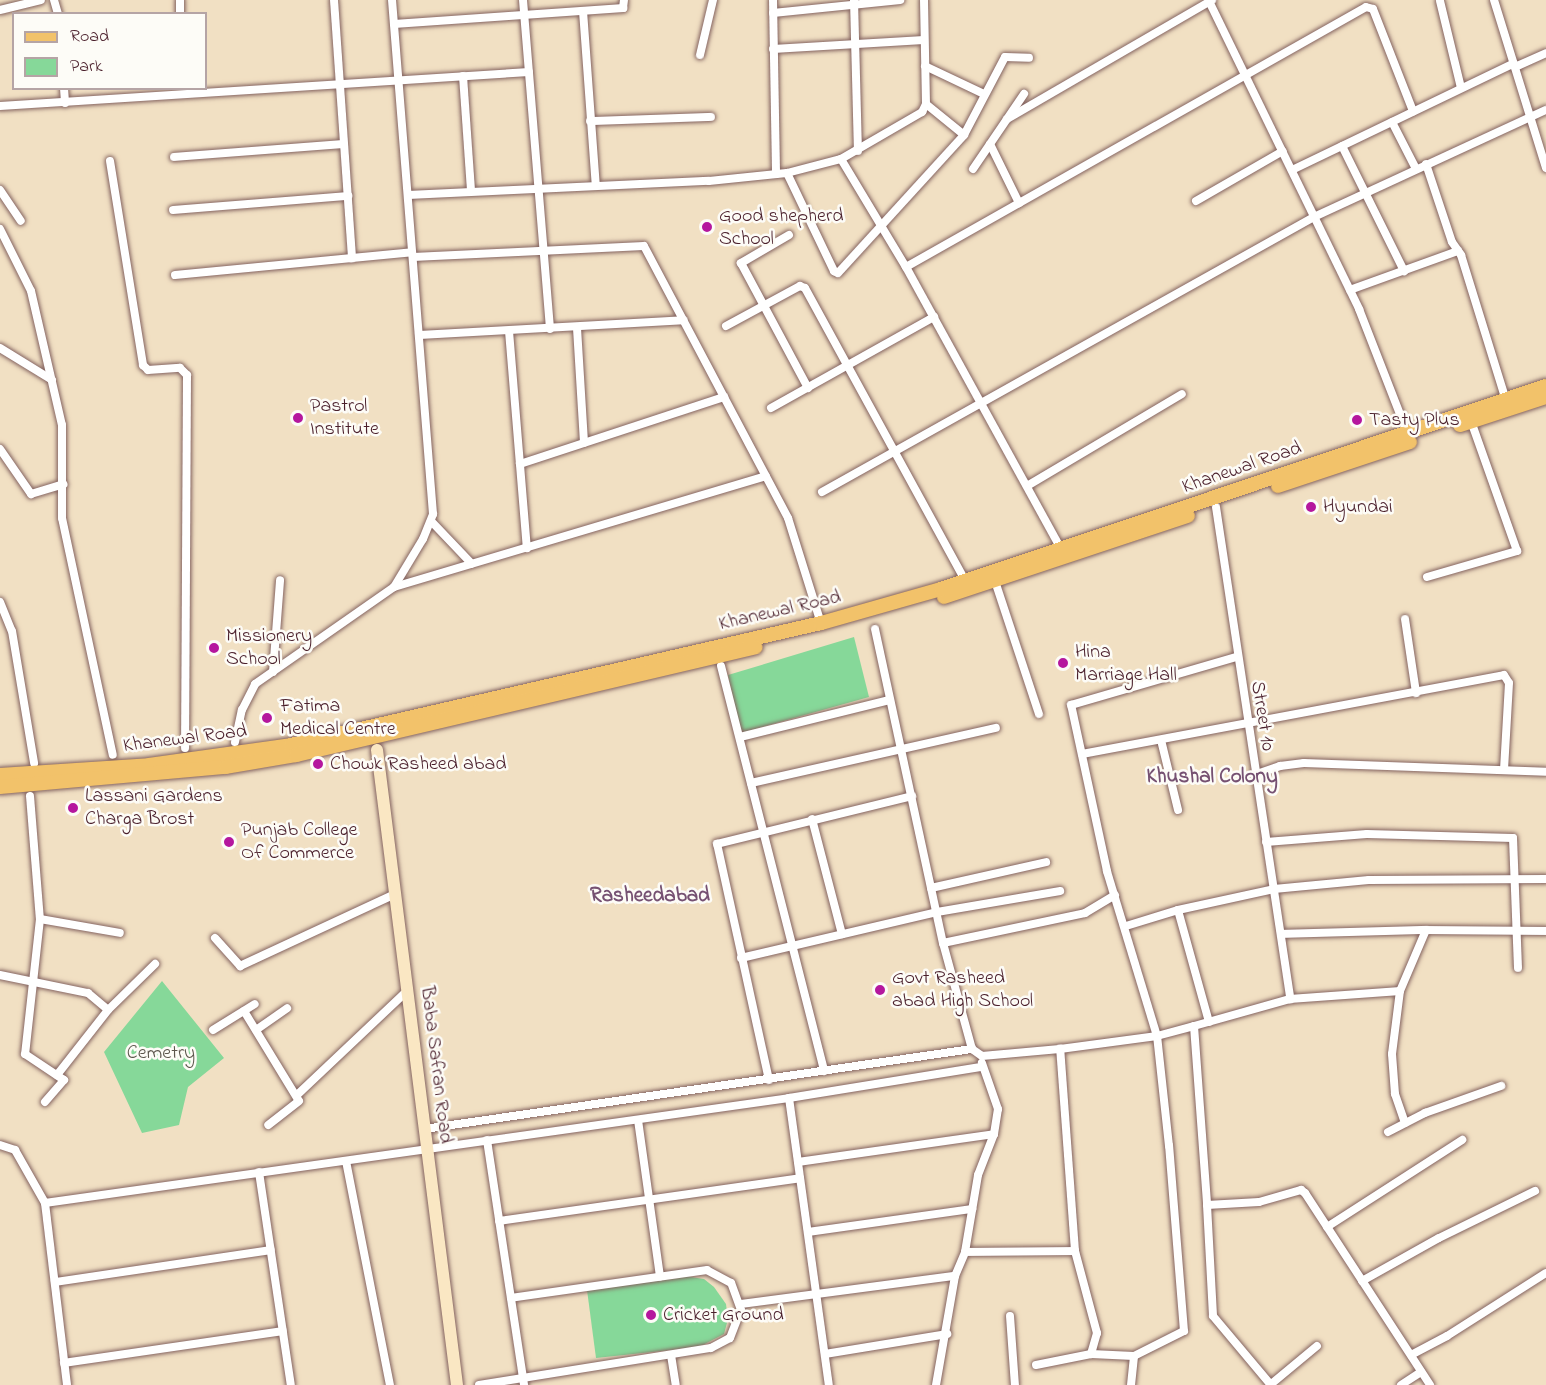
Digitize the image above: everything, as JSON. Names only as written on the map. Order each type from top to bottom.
[{"type":"main road","name":"Khanewal Road","points":[[0,787],[226,767],[363,742],[872,618],[995,581],[1216,507],[1546,386]]},
{"type":"main road","name":"Khanewal Road","points":[[0,775],[149,765],[291,745],[821,623],[965,580],[1409,437],[1471,421],[1546,397]]},
{"type":"main road","name":"Baba Safran Road","points":[[377,750],[457,1385]]},
{"type":"street","points":[[0,10],[41,0]]},
{"type":"street","points":[[334,0],[351,258]]},
{"type":"street","points":[[392,0],[419,335],[431,521],[394,587]]},
{"type":"street","points":[[524,0],[550,329]]},
{"type":"street","points":[[394,24],[623,8],[624,0]]},
{"type":"street","points":[[700,55],[713,0]]},
{"type":"street","points":[[773,0],[776,174]]},
{"type":"street","points":[[773,13],[900,0]]},
{"type":"street","points":[[408,195],[776,174],[841,159],[914,118],[926,104],[924,0]]},
{"type":"street","points":[[1494,0],[1546,168]]},
{"type":"street","points":[[1007,119],[1211,1],[1350,290],[1409,437]]},
{"type":"street","points":[[1440,2],[1461,88]]},
{"type":"street","points":[[854,3],[853,46],[858,151]]},
{"type":"street","points":[[906,267],[1370,6],[1413,111]]},
{"type":"street","points":[[583,11],[596,186]]},
{"type":"street","points":[[773,49],[924,40]]},
{"type":"street","points":[[1292,170],[1461,88],[1546,53]]},
{"type":"street","points":[[787,173],[835,273],[881,227],[964,135],[1005,57],[1029,58]]},
{"type":"street","points":[[925,66],[984,94]]},
{"type":"street","points":[[207,90],[529,72]]},
{"type":"street","points":[[463,76],[471,191]]},
{"type":"street","points":[[64,90],[64,103]]},
{"type":"street","points":[[0,106],[64,103],[205,90]]},
{"type":"street","points":[[973,168],[1024,94]]},
{"type":"street","points":[[926,104],[964,135]]},
{"type":"street","points":[[822,492],[1314,217],[1530,115],[1546,110]]},
{"type":"street","points":[[590,121],[711,117]]},
{"type":"street","points":[[1392,122],[1416,169]]},
{"type":"street","points":[[174,156],[344,144]]},
{"type":"street","points":[[990,144],[1019,203]]},
{"type":"street","points":[[1342,146],[1367,192],[1404,271]]},
{"type":"street","points":[[1196,201],[1283,151]]},
{"type":"street","points":[[841,159],[906,267],[1061,549]]},
{"type":"street","points":[[110,161],[142,364],[148,370],[180,368],[187,375],[185,748]]},
{"type":"street","points":[[1426,164],[1458,251],[1506,400]]},
{"type":"street","points":[[0,190],[21,221]]},
{"type":"street","points":[[173,210],[348,196]]},
{"type":"street","points":[[0,229],[31,291],[52,380],[64,436],[62,518],[113,755]]},
{"type":"street","points":[[789,235],[741,261],[808,388]]},
{"type":"street","points":[[175,275],[412,254],[644,246],[788,518],[821,623]]},
{"type":"street","points":[[1350,290],[1458,251]]},
{"type":"street","points":[[726,326],[803,286],[965,580]]},
{"type":"street","points":[[771,408],[934,317]]},
{"type":"street","points":[[419,335],[577,328],[684,320]]},
{"type":"street","points":[[577,328],[584,443]]},
{"type":"street","points":[[509,331],[527,548]]},
{"type":"street","points":[[0,348],[52,380]]},
{"type":"street","points":[[1027,486],[1182,394]]},
{"type":"street","points":[[520,464],[724,397]]},
{"type":"street","points":[[1427,577],[1517,551],[1471,421]]},
{"type":"street","points":[[0,449],[31,494],[63,484]]},
{"type":"street","points":[[235,742],[248,694],[255,684],[394,587],[766,476]]},
{"type":"street","name":"Street 10","points":[[1216,507],[1236,657],[1290,999]]},
{"type":"street","points":[[431,521],[472,564]]},
{"type":"street","points":[[273,672],[280,580]]},
{"type":"street","points":[[995,581],[1039,714]]},
{"type":"street","points":[[0,602],[12,631],[34,763]]},
{"type":"street","points":[[1405,619],[1416,693]]},
{"type":"street","points":[[875,629],[943,943],[972,1049],[982,1056],[1060,1049],[1157,1036],[1290,999],[1400,991]]},
{"type":"street","points":[[1036,1365],[1091,1354],[1134,1356],[1184,1331],[1157,1036],[1115,895],[1071,705],[1236,657]]},
{"type":"street","points":[[721,666],[824,1071]]},
{"type":"street","points":[[1082,754],[1504,675],[1509,683],[1504,770]]},
{"type":"street","points":[[740,737],[890,700]]},
{"type":"street","points":[[751,783],[996,728]]},
{"type":"street","points":[[1161,740],[1179,810]]},
{"type":"street","points":[[1254,775],[1280,765],[1304,764],[1546,772]]},
{"type":"street","points":[[30,796],[40,919],[35,981],[25,1054],[64,1080],[45,1102]]},
{"type":"street","points":[[769,1080],[717,844],[764,830],[912,796]]},
{"type":"street","points":[[812,819],[842,934]]},
{"type":"street","points":[[1266,842],[1367,834],[1513,838],[1518,968]]},
{"type":"street","points":[[931,888],[1046,862]]},
{"type":"street","points":[[1126,926],[1178,910],[1274,889],[1369,880],[1546,879]]},
{"type":"street","points":[[741,958],[937,912],[1060,891]]},
{"type":"street","points":[[215,938],[240,966],[395,894]]},
{"type":"street","points":[[943,943],[1085,913],[1115,895]]},
{"type":"street","points":[[1178,910],[1209,1022]]},
{"type":"street","points":[[40,919],[120,933]]},
{"type":"street","points":[[1405,1123],[1395,1094],[1392,1054],[1400,991],[1426,930]]},
{"type":"street","points":[[1281,934],[1426,930],[1546,931]]},
{"type":"street","points":[[57,1075],[108,1010],[155,964]]},
{"type":"street","points":[[0,975],[88,993],[108,1010]]},
{"type":"street","points":[[297,1095],[407,991]]},
{"type":"street","points":[[213,1030],[255,1004]]},
{"type":"street","points":[[256,1030],[287,1008]]},
{"type":"street","points":[[244,1011],[297,1095],[297,1105],[268,1125]]},
{"type":"street","points":[[1194,1026],[1213,1316],[1271,1385],[1317,1346]]},
{"type":"street","points":[[424,1129],[972,1049]]},
{"type":"street","points":[[1060,1049],[1075,1251],[1097,1333],[1091,1354]]},
{"type":"street","points":[[936,1385],[947,1334],[955,1276],[965,1252],[978,1175],[994,1134],[998,1109],[981,1067],[982,1056]]},
{"type":"street","points":[[45,1203],[638,1120],[981,1067]]},
{"type":"street","points":[[1389,1132],[1405,1123],[1501,1086]]},
{"type":"street","points":[[789,1098],[829,1385]]},
{"type":"street","points":[[638,1120],[660,1276]]},
{"type":"street","points":[[798,1162],[994,1134]]},
{"type":"street","points":[[487,1140],[523,1381]]},
{"type":"street","points":[[1328,1227],[1462,1140]]},
{"type":"street","points":[[0,1145],[15,1150],[45,1203],[67,1385]]},
{"type":"street","points":[[346,1161],[390,1385]]},
{"type":"street","points":[[260,1172],[291,1385]]},
{"type":"street","points":[[499,1221],[800,1178]]},
{"type":"street","points":[[1207,1205],[1259,1202],[1301,1190],[1328,1227],[1430,1385]]},
{"type":"street","points":[[1362,1281],[1439,1238],[1535,1191]]},
{"type":"street","points":[[808,1232],[972,1209]]},
{"type":"street","points":[[55,1282],[271,1250]]},
{"type":"street","points":[[965,1252],[1075,1251]]},
{"type":"street","points":[[479,1385],[523,1381],[671,1355],[723,1343],[739,1324],[741,1304],[731,1283],[718,1274],[694,1271],[511,1298]]},
{"type":"street","points":[[1410,1355],[1448,1336],[1546,1273]]},
{"type":"street","points":[[741,1304],[955,1276]]},
{"type":"street","points":[[1010,1316],[1015,1385]]},
{"type":"street","points":[[64,1363],[283,1331]]},
{"type":"street","points":[[825,1354],[947,1334]]},
{"type":"street","points":[[671,1355],[676,1385]]},
{"type":"street","points":[[1131,1385],[1134,1356]]},
{"type":"street","points":[[1401,1385],[1421,1372]]},
{"type":"green space","points":[[854,637],[869,697],[741,733],[728,675]]},
{"type":"green space","name":"Cemetry","points":[[162,981],[224,1058],[188,1087],[179,1125],[142,1133],[104,1052]]},
{"type":"green space","points":[[684,1276],[704,1279],[714,1287],[726,1304],[728,1319],[724,1334],[699,1347],[596,1358],[587,1290]]},
{"type":"place","name":"Good shepherd School","points":[[707,227]]},
{"type":"place","name":"Pastrol Institute","points":[[298,418]]},
{"type":"place","name":"Tasty Plus","points":[[1357,420]]},
{"type":"place","name":"Hyundai","points":[[1311,507]]},
{"type":"place","name":"Missionery School","points":[[214,648]]},
{"type":"place","name":"Hina Marriage Hall","points":[[1063,663]]},
{"type":"place","name":"Fatima Medical Centre","points":[[267,718]]},
{"type":"place","name":"Chowk Rasheed abad","points":[[318,764]]},
{"type":"place","name":"Lassani Gardens Charga Brost","points":[[73,808]]},
{"type":"place","name":"Punjab College Of Commerce","points":[[229,842]]},
{"type":"place","name":"Govt Rasheed abad High School","points":[[880,990]]},
{"type":"place","name":"Cricket Ground","points":[[651,1315]]},
{"type":"district","name":"Khushal Colony","points":[[1212,777]]},
{"type":"district","name":"Rasheedabad","points":[[650,896]]}]
